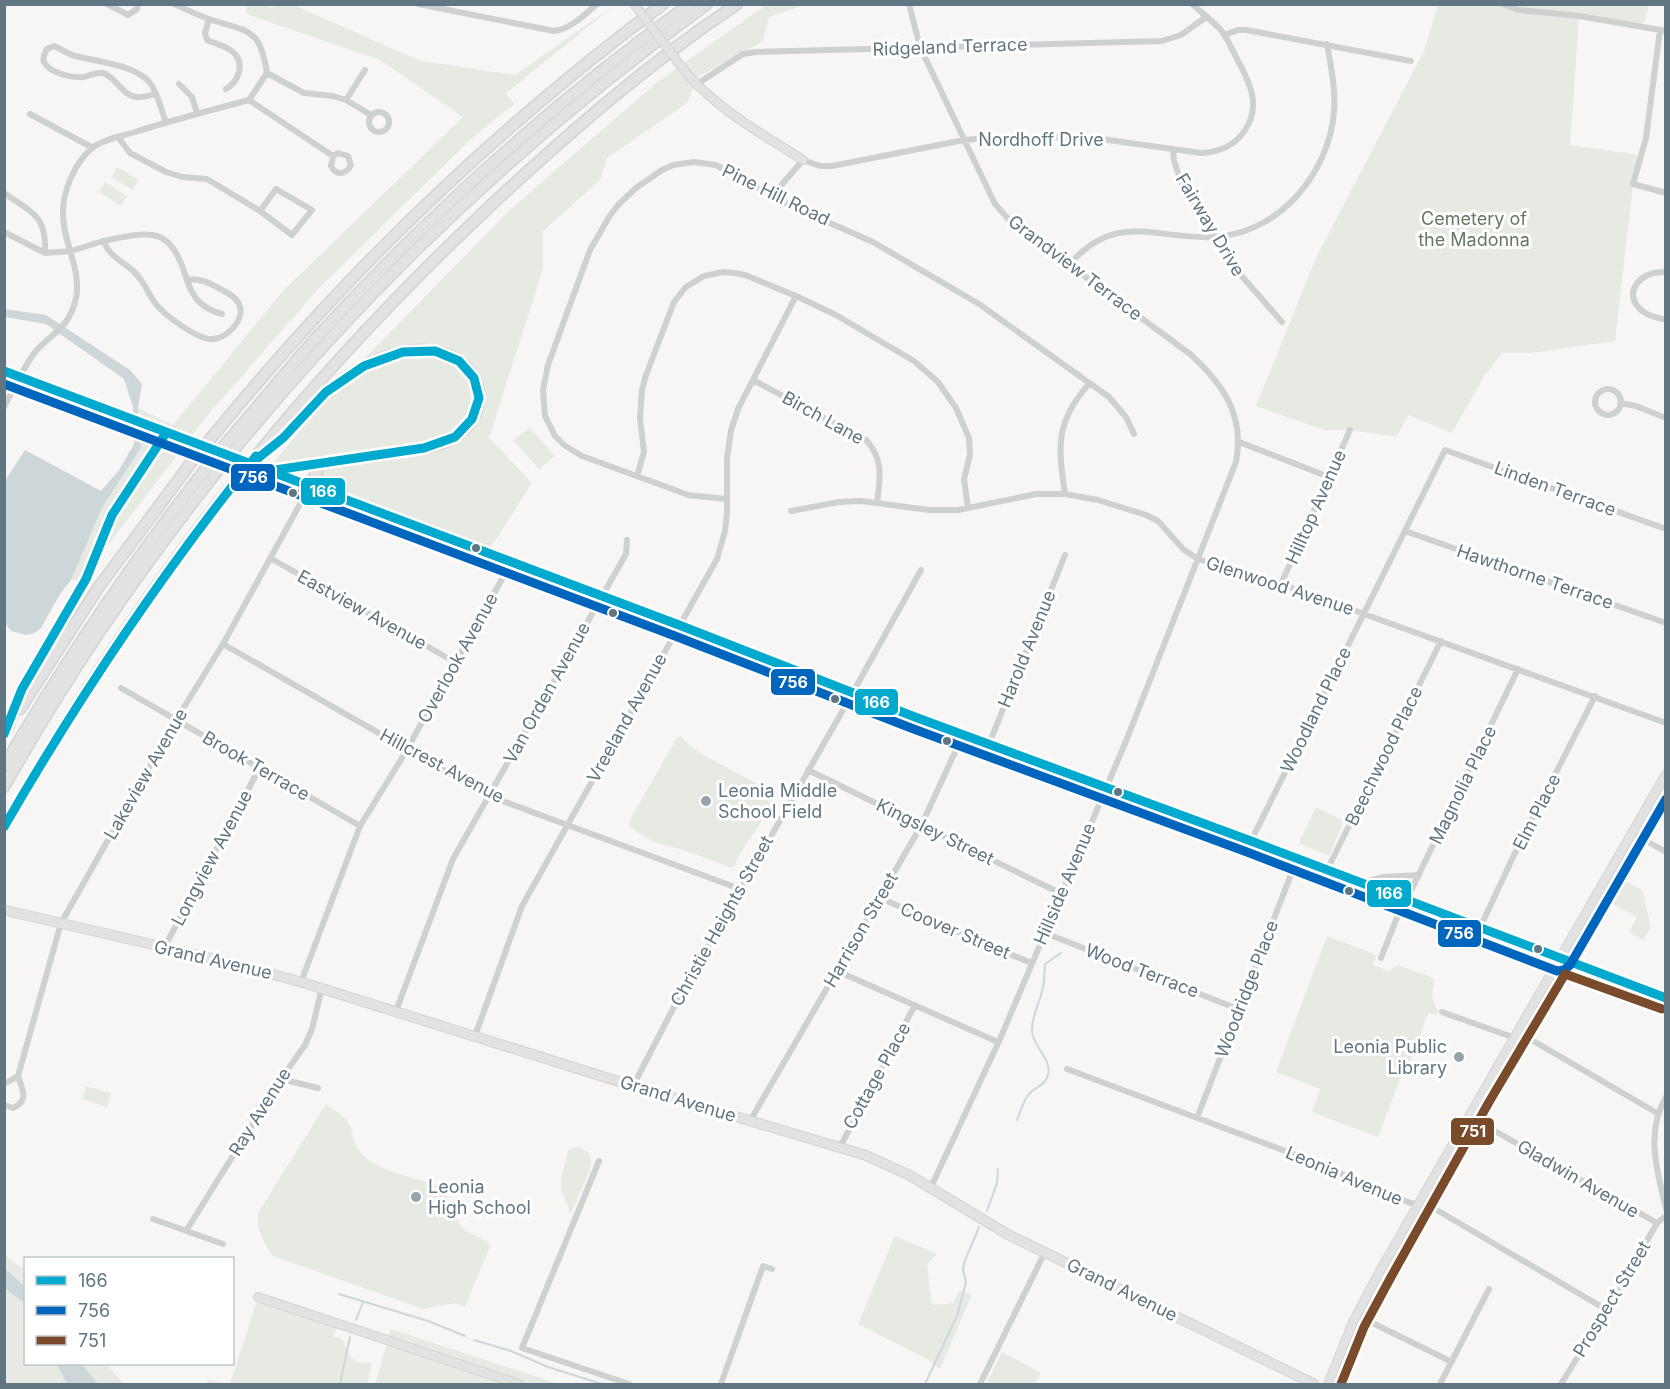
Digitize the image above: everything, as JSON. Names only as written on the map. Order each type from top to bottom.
[{"type":"highway","points":[[6,733],[104,579],[196,456],[255,384],[319,313],[412,217],[549,94],[663,4]]},
{"type":"highway","points":[[4,787],[111,615],[217,464],[320,334],[446,206],[570,97],[690,4]]},
{"type":"highway","points":[[232,444],[394,271],[456,211],[578,104],[707,4]]},
{"type":"highway","points":[[4,828],[64,726],[126,629],[238,477],[315,387],[376,320],[492,205],[608,101],[679,45],[737,4]]},
{"type":"highway","points":[[258,455],[280,441],[307,410],[333,386],[357,370],[387,356],[419,349],[443,352],[457,358],[473,376],[478,392],[476,411],[469,424],[453,437],[432,446],[270,471]]},
{"type":"highway","points":[[6,733],[22,689],[86,579],[112,515],[166,433]]},
{"type":"highway","points":[[4,766],[100,612],[162,525],[217,464]]},
{"type":"highway","points":[[310,486],[320,464]]},
{"type":"main road","name":"Grand Avenue","points":[[4,910],[219,960],[301,982],[633,1086],[840,1147],[886,1164],[931,1187],[991,1225],[1314,1384]]},
{"type":"street","points":[[106,4],[128,15],[136,9],[138,4]]},
{"type":"street","points":[[4,407],[37,351],[65,324],[76,296],[76,278],[63,215],[64,195],[72,175],[93,148],[118,137],[166,122],[249,100],[267,73],[264,54],[255,37],[242,28],[209,19],[174,4]]},
{"type":"street","points":[[418,4],[554,31],[570,26],[597,4]]},
{"type":"street","points":[[634,4],[687,74],[716,103],[803,160],[772,196]]},
{"type":"street","name":"Grandview Terrace","points":[[909,4],[920,47],[995,204],[1002,213],[1190,354],[1205,368],[1232,407],[1239,431],[1239,442]]},
{"type":"street","name":"Nordhoff Drive","points":[[803,160],[820,166],[832,166],[964,140],[987,138],[1087,137],[1201,153],[1219,150],[1235,141],[1247,127],[1253,110],[1253,93],[1248,78],[1224,35],[1192,4]]},
{"type":"street","points":[[1503,4],[1518,9],[1579,16],[1663,30],[1646,138],[1633,184],[1665,193]]},
{"type":"street","name":"Ridgeland Terrace","points":[[697,84],[743,54],[1162,41],[1181,35],[1206,17]]},
{"type":"street","points":[[209,19],[205,33],[207,40],[224,46],[235,54],[239,61],[237,79],[226,88]]},
{"type":"street","points":[[1224,35],[1246,30],[1411,61]]},
{"type":"street","points":[[1069,265],[1094,242],[1113,234],[1144,231],[1215,237],[1252,228],[1279,212],[1300,193],[1318,167],[1329,141],[1334,112],[1334,84],[1327,44]]},
{"type":"street","points":[[155,94],[136,98],[120,88],[109,76],[101,73],[82,77],[70,76],[51,69],[44,63],[43,56],[47,49],[54,46],[72,55],[111,63],[144,76],[151,84],[155,94],[166,122]]},
{"type":"street","points":[[346,100],[365,70]]},
{"type":"street","points":[[267,73],[304,93],[333,96],[346,100],[371,115]]},
{"type":"street","points":[[179,84],[192,98],[197,113]]},
{"type":"street","points":[[249,100],[333,156]]},
{"type":"street","points":[[30,114],[93,148]]},
{"type":"street","points":[[118,137],[130,153],[166,172],[182,177],[207,179],[260,211],[292,235],[312,210],[276,189],[260,211]]},
{"type":"street","name":"Fairway Drive","points":[[1173,150],[1182,184],[1215,237],[1240,276],[1282,322]]},
{"type":"street","name":"Pine Hill Road","points":[[728,499],[688,495],[582,456],[564,445],[550,426],[543,404],[546,372],[598,234],[618,205],[636,188],[663,170],[684,162],[705,162],[716,165],[772,196],[873,242],[979,304],[1090,383],[1119,407],[1134,434]]},
{"type":"street","points":[[4,193],[42,222],[46,235],[45,253]]},
{"type":"street","points":[[4,232],[45,253],[71,251],[104,241],[143,233],[150,234],[163,239],[175,249],[193,295],[205,308],[222,314]]},
{"type":"street","points":[[104,241],[108,252],[136,273],[155,303],[176,321],[202,337],[211,339],[224,335],[232,329],[239,320],[241,311],[239,303],[202,279],[188,280]]},
{"type":"street","points":[[637,476],[644,452],[640,419],[642,390],[674,302],[694,281],[704,276],[723,272],[745,275],[836,315],[914,361],[938,382],[956,408],[969,438],[970,455],[964,479],[968,508]]},
{"type":"street","points":[[1665,272],[1644,275],[1634,289],[1635,301],[1642,310],[1665,320]]},
{"type":"street","name":"Vreeland Avenue","points":[[475,1036],[522,906],[717,559],[725,531],[728,499],[727,459],[731,430],[738,409],[796,296]]},
{"type":"street","points":[[4,371],[679,625],[963,735],[1665,998]]},
{"type":"street","name":"Birch Lane","points":[[753,380],[867,441],[877,455],[881,471],[877,502]]},
{"type":"street","points":[[1065,494],[1060,454],[1061,437],[1071,405],[1090,383]]},
{"type":"street","points":[[1609,389],[1616,392],[1620,403],[1616,411],[1608,414],[1600,412],[1595,400],[1598,393],[1609,389]]},
{"type":"street","points":[[1620,403],[1636,406],[1665,418]]},
{"type":"street","name":"Hilltop Avenue","points":[[1281,584],[1350,430]]},
{"type":"street","points":[[1239,442],[1329,477]]},
{"type":"street","name":"Hillside Avenue","points":[[931,1187],[998,1042],[1107,788],[1236,462],[1239,442]]},
{"type":"street","name":"Linden Terrace","points":[[1445,450],[1665,529]]},
{"type":"street","name":"Woodland Place","points":[[1251,841],[1445,450]]},
{"type":"street","name":"Lakeview Avenue","points":[[4,1105],[13,1108],[20,1106],[24,1100],[18,1076],[61,923],[176,720],[224,644],[310,486]]},
{"type":"street","name":"Glenwood Avenue","points":[[791,511],[846,502],[877,502],[929,510],[968,508],[1020,496],[1065,494],[1098,500],[1146,514],[1158,521],[1184,550],[1198,559],[1281,584],[1665,723]]},
{"type":"street","name":"Hawthorne Terrace","points":[[1405,531],[1665,623]]},
{"type":"street","name":"Van Orden Avenue","points":[[396,1011],[444,881],[464,839],[626,554],[627,540]]},
{"type":"street","name":"Harold Avenue","points":[[989,744],[1065,555]]},
{"type":"street","name":"Eastview Avenue","points":[[270,558],[455,662]]},
{"type":"street","name":"Overlook Avenue","points":[[301,982],[360,826],[407,748],[511,563]]},
{"type":"street","name":"Christie Heights Street","points":[[633,1086],[677,1001],[921,570]]},
{"type":"street","name":"Beechwood Place","points":[[1327,870],[1441,641]]},
{"type":"street","name":"Hillcrest Avenue","points":[[224,644],[489,796],[740,890]]},
{"type":"street","name":"Magnolia Place","points":[[1381,958],[1405,900],[1518,669]]},
{"type":"street","name":"Brook Terrace","points":[[121,688],[360,826]]},
{"type":"street","name":"Elm Place","points":[[1480,928],[1513,857],[1595,696]]},
{"type":"street","name":"Harrison Street","points":[[750,1121],[921,826],[963,735]]},
{"type":"street","name":"Longview Avenue","points":[[164,948],[260,767]]},
{"type":"street","name":"Kingsley Street","points":[[808,770],[1062,894]]},
{"type":"street","points":[[1328,1384],[1356,1316],[1665,774]]},
{"type":"street","points":[[1632,833],[1665,852]]},
{"type":"street","name":"Woodridge Place","points":[[1197,1118],[1297,860]]},
{"type":"street","points":[[1362,883],[1384,876],[1419,875]]},
{"type":"street","name":"Coover Street","points":[[880,898],[1031,963]]},
{"type":"street","name":"Wood Terrace","points":[[1045,933],[1238,1009]]},
{"type":"street","points":[[837,971],[998,1042]]},
{"type":"street","name":"Ray Avenue","points":[[186,1231],[280,1079],[309,1037],[322,988]]},
{"type":"street","name":"Cottage Place","points":[[840,1147],[915,1005]]},
{"type":"street","points":[[1442,1012],[1516,1035],[1658,1113]]},
{"type":"street","name":"Leonia Avenue","points":[[1067,1068],[1304,1158],[1402,1200],[1430,1206],[1607,1310]]},
{"type":"street","points":[[4,1084],[18,1076]]},
{"type":"street","points":[[280,1079],[318,1088]]},
{"type":"street","points":[[1665,1097],[1658,1113],[1653,1145],[1665,1209]]},
{"type":"street","name":"Gladwin Avenue","points":[[1469,1115],[1657,1223]]},
{"type":"street","points":[[599,1161],[522,1348],[629,1384]]},
{"type":"street","name":"Prospect Street","points":[[1561,1384],[1657,1223],[1665,1216]]},
{"type":"street","points":[[153,1219],[223,1244]]},
{"type":"street","points":[[980,1384],[1045,1252]]},
{"type":"street","points":[[721,1384],[763,1266],[772,1269]]},
{"type":"street","points":[[1440,1384],[1489,1289]]},
{"type":"street","points":[[258,1297],[519,1384]]},
{"type":"street","points":[[1356,1316],[1452,1362]]},
{"type":"green space","points":[[247,5],[263,5],[273,8],[275,5],[293,5],[421,61],[515,75],[615,5],[506,93],[514,104],[471,139],[317,290],[207,416],[108,545],[85,581],[71,580],[102,508],[141,449],[138,408],[173,425],[283,291],[463,117],[380,60],[246,14]]},
{"type":"green space","points":[[766,5],[804,5],[769,17],[763,41],[698,77],[687,103],[607,158],[600,180],[543,231],[543,269],[489,438],[532,483],[487,553],[310,486],[328,460],[273,463],[341,382],[512,208],[656,83]]},
{"type":"green space","name":"Cemetery of the Madonna","points":[[1438,5],[1649,5],[1642,28],[1579,17],[1570,145],[1641,155],[1633,184],[1615,341],[1530,353],[1502,353],[1483,378],[1452,433],[1408,415],[1397,437],[1350,430],[1324,430],[1256,406],[1316,258],[1424,51]]},
{"type":"green space","points":[[117,167],[139,180],[133,190],[111,177]]},
{"type":"green space","points":[[105,182],[127,196],[121,206],[99,192]]},
{"type":"green space","points":[[530,428],[555,456],[539,469],[513,440]]},
{"type":"green space","name":"Leonia Middle School Field","points":[[681,736],[690,746],[705,756],[771,791],[765,816],[732,868],[654,842],[631,828],[629,824],[677,738]]},
{"type":"green space","points":[[1316,807],[1344,821],[1329,856],[1299,843]]},
{"type":"green space","points":[[1616,876],[1642,890],[1651,927],[1643,940],[1629,932],[1637,917],[1604,899]]},
{"type":"green space","points":[[1327,936],[1376,955],[1373,965],[1389,971],[1397,965],[1434,978],[1432,998],[1438,1012],[1436,1015],[1428,1013],[1407,1070],[1403,1071],[1378,1137],[1312,1112],[1320,1089],[1276,1072]]},
{"type":"green space","points":[[86,1086],[111,1093],[107,1107],[82,1099]]},
{"type":"green space","points":[[326,1104],[348,1122],[360,1152],[366,1158],[398,1174],[442,1186],[461,1227],[491,1244],[465,1307],[455,1303],[423,1309],[273,1256],[269,1251],[260,1231],[258,1213]]},
{"type":"green space","points":[[579,1147],[589,1153],[590,1169],[570,1212],[561,1190],[561,1179],[568,1151]]},
{"type":"green space","points":[[895,1236],[937,1254],[927,1264],[932,1305],[953,1303],[959,1291],[972,1294],[940,1369],[927,1359],[858,1324]]},
{"type":"green space","points":[[4,1254],[24,1270],[24,1286],[5,1267]]},
{"type":"green space","points":[[4,1289],[24,1304],[24,1365],[57,1365],[67,1384],[5,1384]]},
{"type":"green space","points":[[258,1297],[339,1324],[333,1337],[342,1339],[349,1353],[357,1361],[372,1363],[368,1384],[230,1384]]},
{"type":"green space","points":[[391,1329],[559,1384],[375,1384]]},
{"type":"green space","points":[[1002,1352],[1041,1373],[1035,1384],[986,1384]]},
{"type":"green space","points":[[83,1365],[107,1365],[124,1384],[98,1384]]},
{"type":"green space","points":[[209,1380],[230,1384],[205,1384]]},
{"type":"shaded area","points":[[5,309],[46,315],[130,370],[142,384],[138,408],[141,448],[102,508],[71,580],[60,594],[41,628],[35,633],[26,635],[11,631],[5,623],[4,482],[25,450],[101,491],[119,470],[134,444],[133,407],[124,379],[46,324],[5,317]]},
{"type":"shaded area","points":[[4,1267],[24,1286],[24,1304],[23,1302],[5,1289]]},
{"type":"shaded area","points":[[57,1365],[83,1365],[98,1384],[67,1384]]},
{"type":"waterway","points":[[1017,1120],[1027,1097],[1045,1081],[1048,1075],[1049,1069],[1033,1038],[1032,1026],[1044,984],[1045,964],[1061,953]]},
{"type":"waterway","points":[[987,1211],[997,1183],[998,1169]]},
{"type":"waterway","points":[[925,1384],[957,1316],[966,1282],[964,1263],[979,1227]]},
{"type":"waterway","points":[[339,1294],[428,1321],[465,1336]]},
{"type":"waterway","points":[[356,1320],[363,1302]]},
{"type":"waterway","points":[[340,1384],[350,1337]]},
{"type":"waterway","points":[[474,1340],[602,1384]]},
{"type":"transit line","name":"166","points":[[247,467],[283,438],[326,392],[364,366],[403,352],[435,351],[459,361],[474,378],[479,398],[472,419],[455,437],[424,448],[275,470]]},
{"type":"transit line","name":"166","points":[[4,371],[679,625],[915,717],[1666,998]]},
{"type":"transit line","name":"756","points":[[4,384],[1557,971],[1564,970],[1570,965],[1666,799]]},
{"type":"transit line","name":"166","points":[[4,734],[22,689],[86,579],[112,515],[166,433]]},
{"type":"transit line","name":"166","points":[[4,827],[92,683],[123,637],[221,500],[256,456]]},
{"type":"transit line","name":"751","points":[[1341,1384],[1364,1327],[1391,1277],[1489,1102],[1565,974],[1662,1009]]},
{"type":"place","name":"Leonia Middle School Field","points":[[706,801]]},
{"type":"place","name":"Leonia Public Library","points":[[1459,1057]]},
{"type":"place","name":"Leonia High School","points":[[416,1197]]}]
